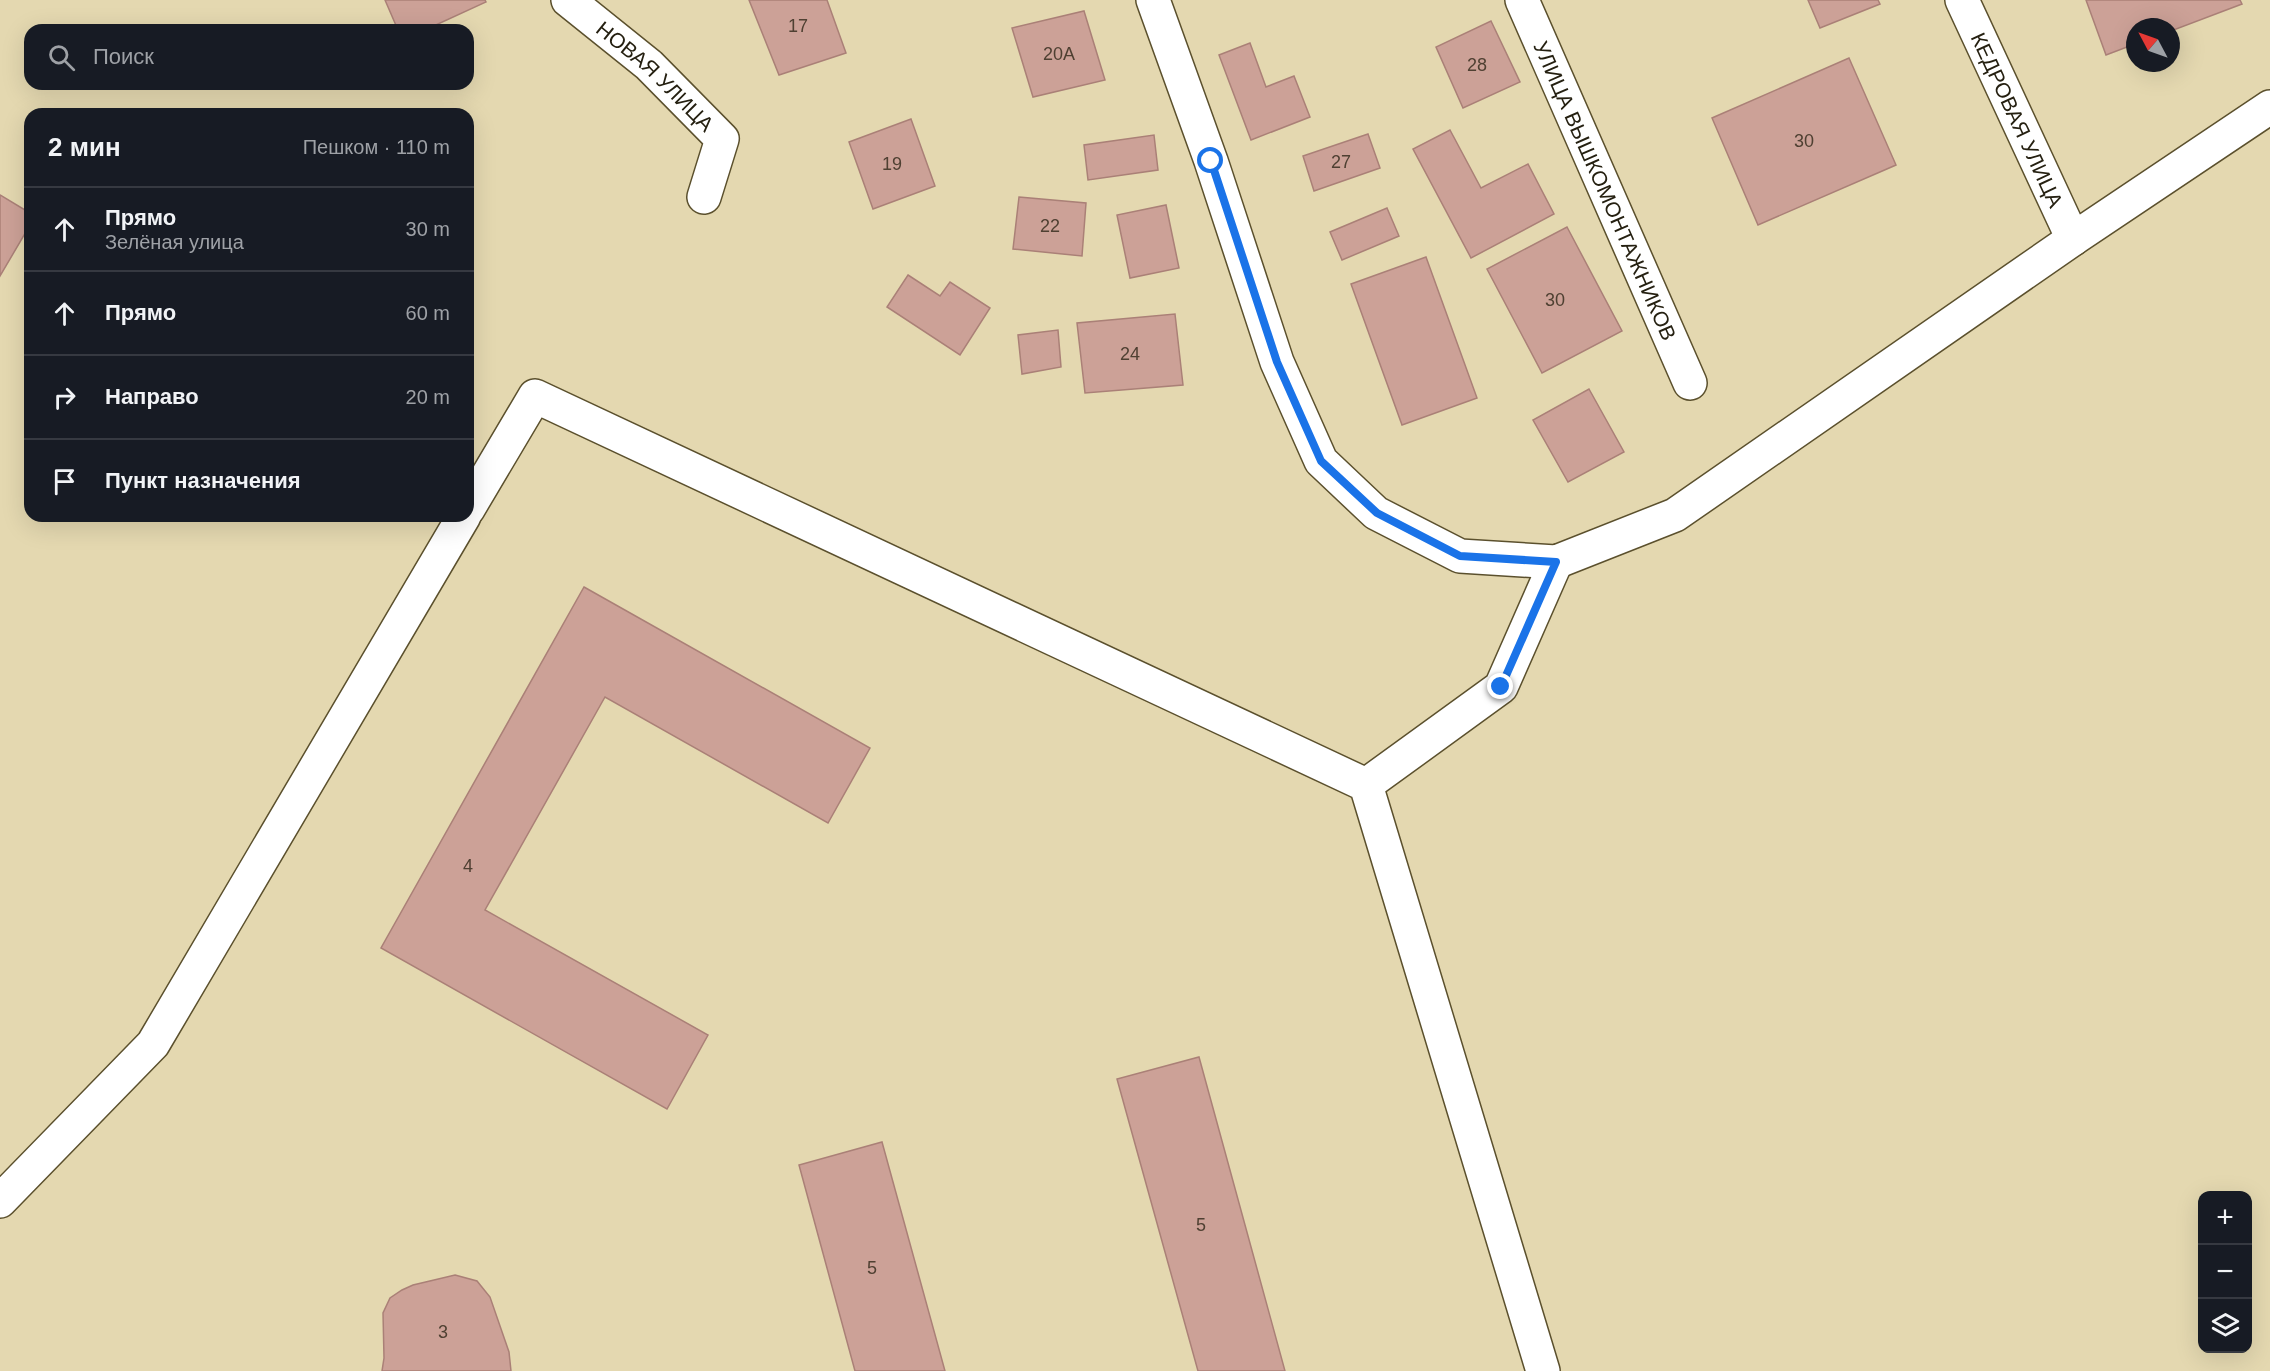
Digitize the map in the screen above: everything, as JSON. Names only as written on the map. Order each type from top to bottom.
[{"type":"street","name":"НОВАЯ УЛИЦА","points":[[568,0],[649,65],[722,139],[704,197]]},
{"type":"street","points":[[1153,0],[1211,161],[1277,362],[1321,461],[1377,513],[1460,556],[1556,562],[1676,515],[2073,239],[2270,106]]},
{"type":"street","name":"УЛИЦА ВЫШКОМОНТАЖНИКОВ","points":[[1522,0],[1690,383]]},
{"type":"street","name":"КЕДРОВАЯ УЛИЦА","points":[[1962,0],[2073,239]]},
{"type":"street","points":[[474,499],[535,396],[1366,785],[1544,1371]]},
{"type":"street","points":[[0,1202],[153,1044],[460,522]]},
{"type":"street","points":[[1366,785],[1501,687],[1556,562]]},
{"type":"building","points":[[385,0],[485,0],[486,2],[438,24],[395,24]]},
{"type":"building","points":[[749,0],[827,0],[846,53],[779,75]]},
{"type":"building","points":[[1808,0],[1878,0],[1880,4],[1820,28]]},
{"type":"building","points":[[2086,0],[2240,0],[2242,4],[2180,28],[2180,18],[2126,18],[2126,47],[2106,55]]},
{"type":"building","points":[[1084,11],[1105,80],[1033,97],[1012,28]]},
{"type":"building","points":[[1491,21],[1520,82],[1463,108],[1436,47]]},
{"type":"building","points":[[1250,43],[1266,87],[1294,76],[1310,117],[1251,140],[1219,55]]},
{"type":"building","points":[[1849,58],[1896,165],[1758,225],[1712,118]]},
{"type":"building","points":[[911,119],[935,186],[873,209],[849,142]]},
{"type":"building","points":[[1450,130],[1481,188],[1528,164],[1554,214],[1471,258],[1413,149]]},
{"type":"building","points":[[1368,134],[1380,168],[1314,191],[1303,156]]},
{"type":"building","points":[[1154,135],[1158,170],[1088,180],[1084,145]]},
{"type":"building","points":[[0,195],[24,209],[24,235],[0,276]]},
{"type":"building","points":[[1019,197],[1086,203],[1082,256],[1013,249]]},
{"type":"building","points":[[1166,205],[1179,268],[1130,278],[1117,215]]},
{"type":"building","points":[[1387,208],[1399,236],[1342,260],[1330,232]]},
{"type":"building","points":[[1567,227],[1622,331],[1542,373],[1487,269]]},
{"type":"building","points":[[1426,257],[1477,398],[1402,425],[1351,284]]},
{"type":"building","points":[[908,275],[940,296],[950,282],[990,308],[960,355],[887,307]]},
{"type":"building","points":[[1175,314],[1183,385],[1085,393],[1077,323]]},
{"type":"building","points":[[1058,330],[1061,367],[1022,374],[1018,335]]},
{"type":"building","points":[[1589,389],[1624,452],[1568,482],[1533,420]]},
{"type":"building","points":[[584,587],[870,748],[828,823],[605,697],[485,910],[708,1035],[667,1109],[381,948]]},
{"type":"building","points":[[1199,1057],[1285,1371],[1198,1371],[1117,1079]]},
{"type":"building","points":[[882,1142],[945,1371],[855,1371],[799,1165]]},
{"type":"building","points":[[455,1275],[477,1281],[490,1297],[509,1352],[511,1371],[382,1371],[383,1313],[390,1298],[413,1285]]},
{"type":"route","points":[[1211,161],[1277,362],[1321,461],[1377,513],[1460,556],[1556,562],[1501,687]]}]
